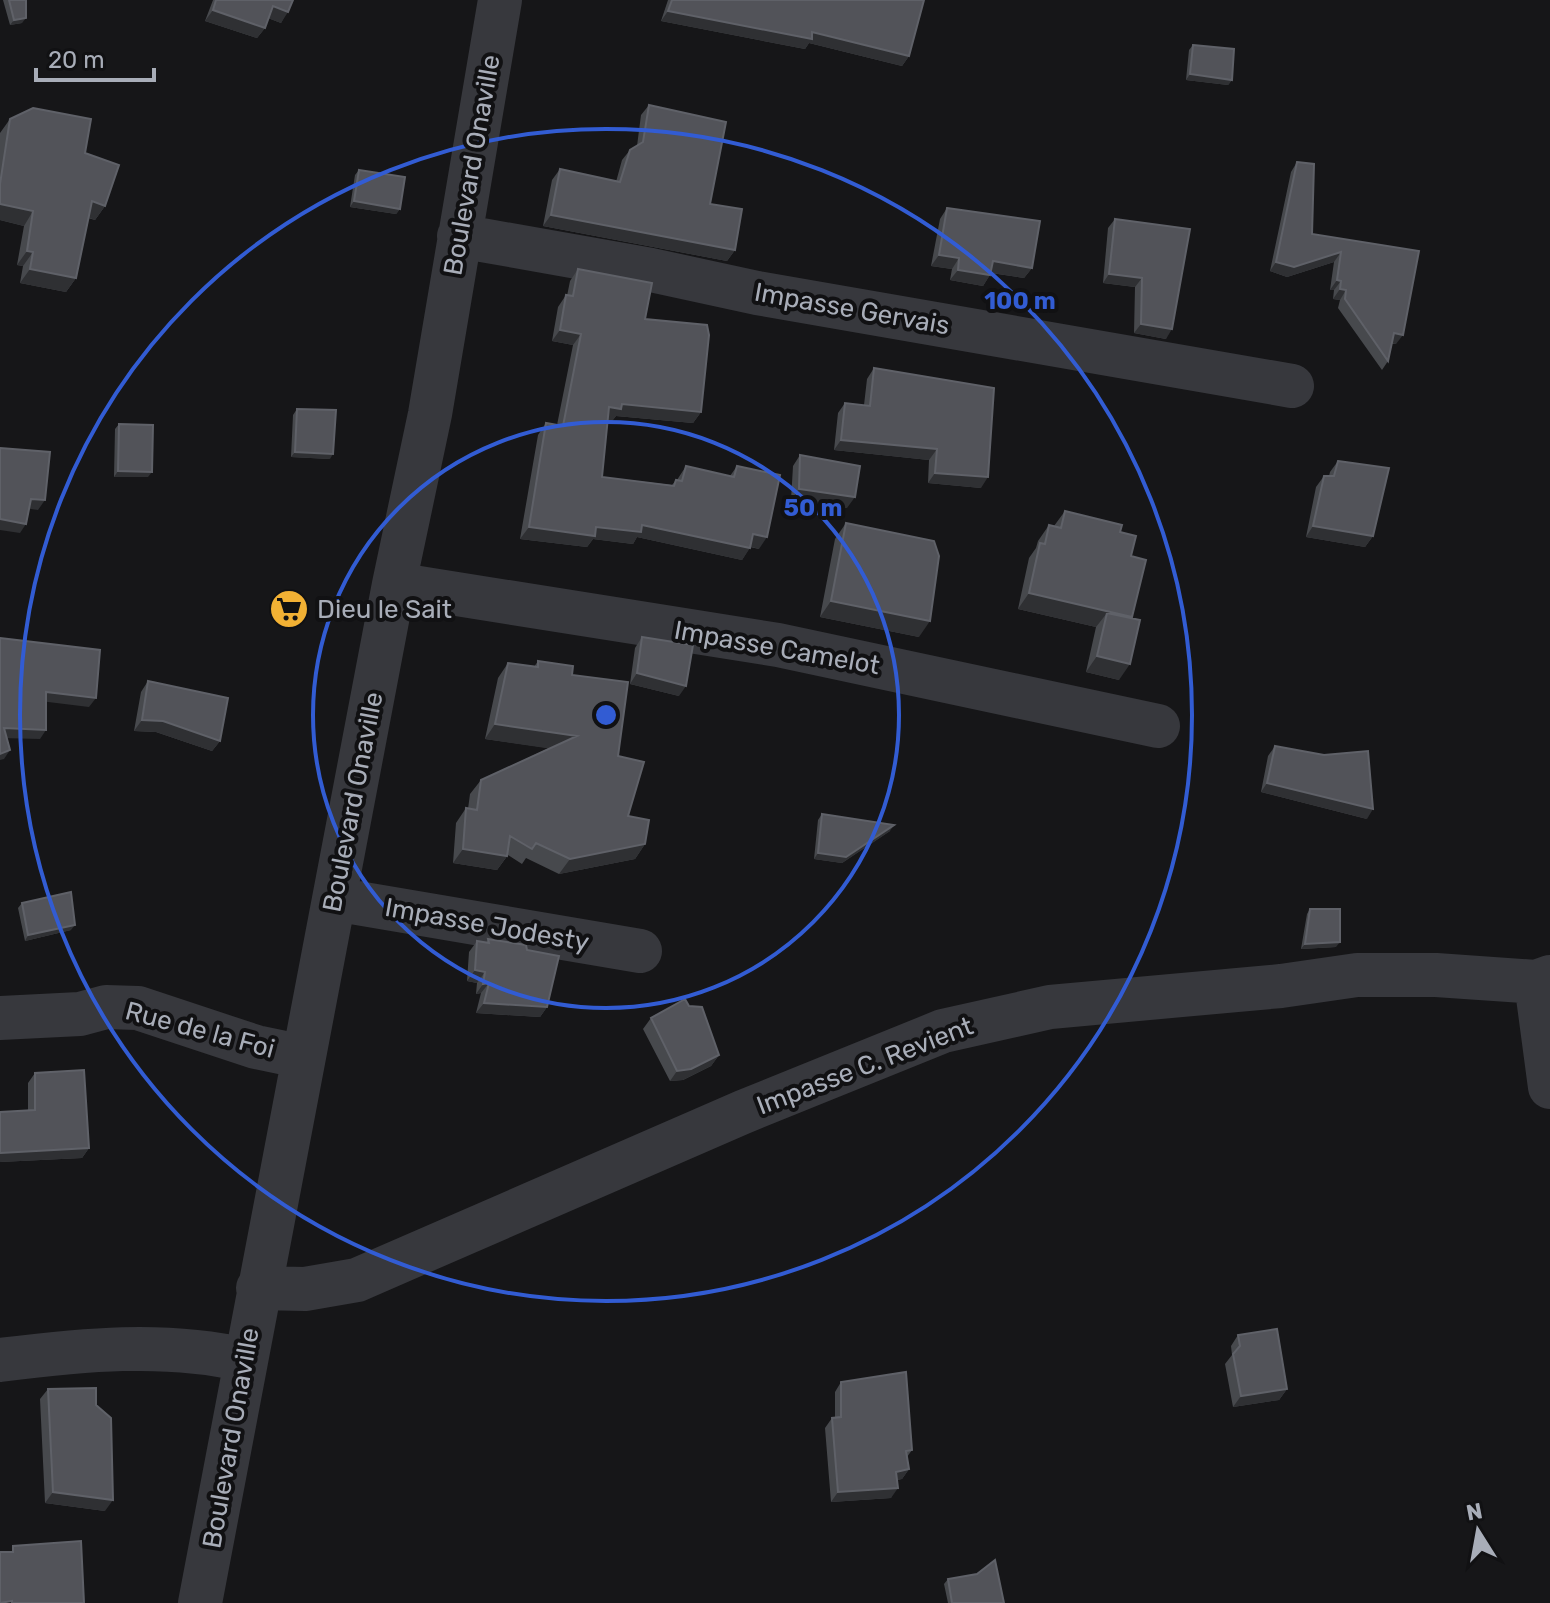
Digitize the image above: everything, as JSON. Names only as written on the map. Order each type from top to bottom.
[{"type":"street","name":"Boulevard Onaville","points":[[200,1603],[394,584],[430,414],[500,0]]},
{"type":"street","name":"Impasse Gervais","points":[[459,236],[651,270],[757,293],[1292,386]]},
{"type":"street","name":"Impasse Camelot","points":[[394,584],[778,645],[1158,726]]},
{"type":"street","name":"Impasse Jodesty","points":[[334,899],[640,951]]},
{"type":"street","name":"Impasse C. Revient","points":[[258,1288],[305,1289],[357,1280],[743,1112],[943,1031],[1050,1007],[1266,987],[1357,975],[1543,979]]},
{"type":"street","points":[[1543,979],[1550,1087]]},
{"type":"street","name":"Rue de la Foi","points":[[0,1018],[80,1014],[106,1007],[138,1008],[256,1047],[304,1057]]},
{"type":"street","points":[[0,1360],[144,1349],[198,1349],[245,1360]]},
{"type":"building","points":[[9,0],[26,0],[26,18],[14,20]]},
{"type":"building","points":[[216,0],[293,0],[288,12],[273,6],[265,28],[213,10]]},
{"type":"building","points":[[672,0],[924,0],[909,56],[812,32],[812,39],[668,11]]},
{"type":"building","points":[[1193,45],[1234,49],[1232,80],[1190,74]]},
{"type":"building","points":[[649,105],[726,122],[710,204],[742,209],[735,250],[551,215],[560,169],[620,182],[630,150],[643,142]]},
{"type":"building","points":[[33,108],[91,119],[85,153],[119,165],[105,206],[92,201],[76,278],[30,269],[33,252],[27,251],[33,211],[0,204],[10,119]]},
{"type":"building","points":[[1297,162],[1314,164],[1312,234],[1419,251],[1403,335],[1394,333],[1388,361],[1345,299],[1346,290],[1340,289],[1341,281],[1337,280],[1341,252],[1294,267],[1276,262]]},
{"type":"building","points":[[359,170],[405,177],[400,209],[354,201]]},
{"type":"building","points":[[947,208],[1040,221],[1032,268],[993,261],[990,275],[958,270],[959,258],[939,255]]},
{"type":"building","points":[[1115,219],[1190,229],[1172,329],[1141,324],[1142,278],[1109,274]]},
{"type":"building","points":[[578,269],[652,283],[645,319],[707,325],[709,335],[701,412],[622,404],[621,409],[609,407],[602,477],[674,486],[676,480],[682,481],[686,466],[734,477],[737,466],[780,475],[767,537],[753,534],[750,548],[642,525],[641,532],[596,527],[595,536],[529,527],[546,423],[563,426],[581,334],[560,330],[566,295],[573,296]]},
{"type":"building","points":[[874,368],[994,388],[988,477],[935,473],[937,449],[841,440],[845,403],[870,406]]},
{"type":"building","points":[[297,409],[336,410],[333,454],[295,452]]},
{"type":"building","points":[[119,424],[153,425],[152,472],[118,471]]},
{"type":"building","points":[[0,448],[50,452],[45,500],[31,499],[26,524],[0,519]]},
{"type":"building","points":[[800,455],[860,466],[855,497],[799,489]]},
{"type":"building","points":[[1338,461],[1389,468],[1373,536],[1313,526],[1324,476],[1334,476]]},
{"type":"building","points":[[1065,511],[1122,525],[1120,532],[1136,536],[1131,556],[1146,560],[1132,617],[1029,593],[1040,543],[1045,544],[1049,525],[1061,528]]},
{"type":"building","points":[[846,523],[934,541],[939,556],[930,621],[831,601]]},
{"type":"building","points":[[1107,613],[1140,620],[1130,664],[1097,656]]},
{"type":"building","points":[[642,637],[693,645],[686,686],[637,673]]},
{"type":"building","points":[[0,638],[100,650],[96,698],[46,692],[46,730],[4,728],[10,750],[0,754]]},
{"type":"building","points":[[538,661],[573,666],[572,675],[628,682],[618,756],[644,762],[628,816],[649,820],[645,844],[570,859],[536,843],[532,849],[510,836],[507,856],[463,849],[466,808],[477,810],[481,780],[577,736],[495,724],[508,663],[538,667]]},
{"type":"building","points":[[148,681],[228,698],[220,741],[163,721],[142,720]]},
{"type":"building","points":[[1275,746],[1324,755],[1368,751],[1373,809],[1267,783]]},
{"type":"building","points":[[822,814],[894,825],[846,857],[818,853]]},
{"type":"building","points":[[71,892],[75,925],[28,935],[22,903]]},
{"type":"building","points":[[1310,909],[1340,909],[1340,942],[1305,944]]},
{"type":"building","points":[[488,939],[526,945],[527,950],[559,956],[547,1007],[484,1003],[489,983],[483,984],[485,972],[475,970],[477,941],[489,943]]},
{"type":"building","points":[[685,999],[689,1006],[702,1007],[719,1055],[691,1069],[677,1071],[651,1018]]},
{"type":"building","points":[[84,1070],[89,1148],[0,1153],[0,1112],[35,1110],[35,1073]]},
{"type":"building","points":[[1277,1329],[1287,1389],[1241,1396],[1233,1354],[1240,1346],[1238,1335]]},
{"type":"building","points":[[906,1372],[912,1450],[906,1451],[909,1469],[896,1472],[898,1488],[838,1492],[832,1418],[841,1417],[841,1382]]},
{"type":"building","points":[[96,1388],[96,1405],[111,1418],[113,1500],[53,1492],[48,1389]]},
{"type":"building","points":[[81,1541],[84,1603],[0,1603],[0,1552],[13,1552],[13,1546]]},
{"type":"building","points":[[995,1560],[1004,1603],[952,1603],[948,1579],[977,1574]]},
{"type":"place","name":"Dieu le Sait","points":[[289,609]]}]
